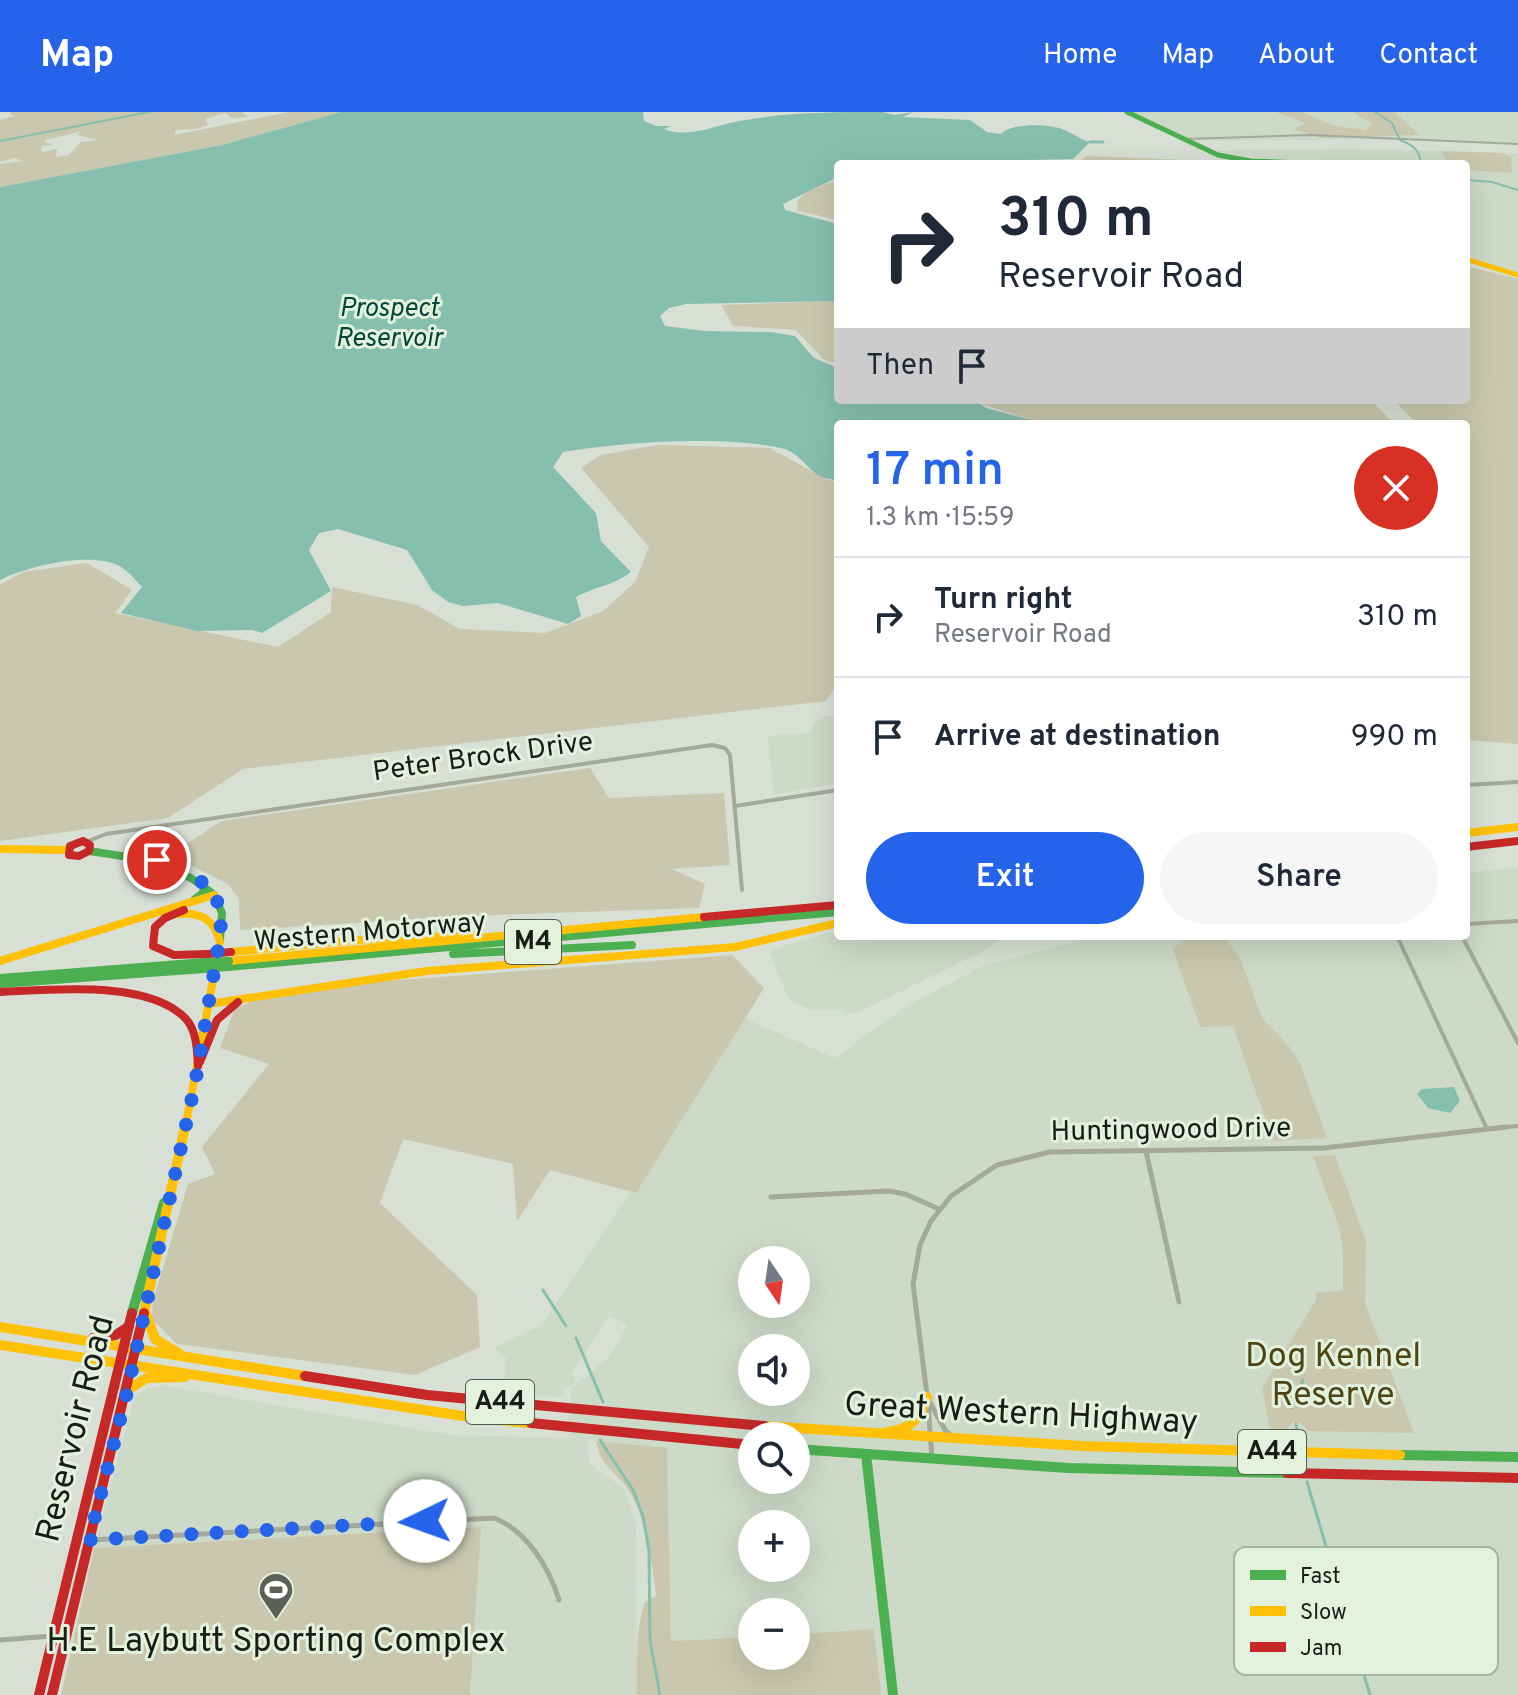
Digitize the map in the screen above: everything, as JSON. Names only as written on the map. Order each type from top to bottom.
[{"type":"main road","points":[[1127,112],[1218,155],[1239,160]]},
{"type":"main road","points":[[1470,262],[1518,275]]},
{"type":"main road","points":[[1470,831],[1518,826]]},
{"type":"main road","points":[[1470,847],[1518,841]]},
{"type":"main road","points":[[67,850],[73,844],[165,862],[188,871],[215,897]]},
{"type":"main road","points":[[0,849],[67,850],[75,856],[88,846]]},
{"type":"main road","points":[[191,902],[202,895],[204,884]]},
{"type":"main road","points":[[0,961],[215,897]]},
{"type":"main road","points":[[163,920],[215,897]]},
{"type":"main road","name":"Reservoir Road","points":[[52,1695],[127,1392],[198,1066],[220,942],[222,918],[215,897]]},
{"type":"main road","name":"Western Motorway","points":[[0,978],[574,931],[834,905]]},
{"type":"main road","points":[[163,920],[187,912],[203,914],[214,922],[220,942]]},
{"type":"main road","name":"Western Motorway","points":[[229,960],[320,960],[834,912]]},
{"type":"main road","name":"M4","points":[[163,920],[151,937],[156,949],[206,962],[229,960]]},
{"type":"main road","points":[[209,1004],[360,979],[457,968],[735,947],[834,924]]},
{"type":"main road","points":[[320,960],[632,945]]},
{"type":"main road","name":"Western Motorway","points":[[0,984],[206,962]]},
{"type":"main road","points":[[0,992],[108,992],[165,1004],[183,1015],[191,1029],[198,1066]]},
{"type":"main road","points":[[198,1066],[217,1018],[233,1004],[256,996]]},
{"type":"main road","name":"Reservoir Road","points":[[39,1695],[145,1260],[172,1178]]},
{"type":"main road","points":[[144,1309],[155,1339],[188,1358]]},
{"type":"main road","points":[[75,1340],[110,1336],[130,1326]]},
{"type":"main road","name":"Great Western Highway","points":[[0,1327],[427,1395],[738,1424]]},
{"type":"main road","name":"A44","points":[[0,1345],[476,1418],[738,1444]]},
{"type":"main road","points":[[127,1392],[135,1383],[152,1377],[211,1378]]},
{"type":"main road","points":[[810,1428],[902,1432],[920,1421],[927,1397]]},
{"type":"main road","name":"Great Western Highway","points":[[810,1431],[961,1443],[1105,1449],[1518,1457]]},
{"type":"main road","name":"Great Western Highway","points":[[810,1450],[1068,1468],[1518,1478]]},
{"type":"main road","points":[[866,1454],[893,1695]]},
{"type":"street","points":[[1182,139],[1246,134],[1398,137],[1518,144]]},
{"type":"street","name":"Peter Brock Drive","points":[[88,846],[106,834],[712,745],[729,752],[735,806]]},
{"type":"street","points":[[1470,785],[1518,782]]},
{"type":"street","points":[[742,890],[735,806],[834,791]]},
{"type":"street","points":[[1470,924],[1518,921]]},
{"type":"street","points":[[1399,940],[1487,1130]]},
{"type":"street","points":[[1464,940],[1518,1043]]},
{"type":"street","name":"Huntingwood Drive","points":[[932,1460],[914,1270],[925,1233],[939,1209],[972,1179],[1016,1159],[1062,1151],[1324,1148],[1518,1126]]},
{"type":"street","points":[[1146,1151],[1179,1302]]},
{"type":"street","points":[[771,1197],[889,1191],[905,1194],[939,1209]]},
{"type":"street","name":"Huntingwood Drive","points":[[927,1397],[945,1430],[961,1443]]},
{"type":"street","points":[[77,1540],[494,1518],[515,1529],[551,1575],[559,1600]]},
{"type":"street","points":[[0,1640],[54,1635]]},
{"type":"shaded area","points":[[1133,112],[1518,112],[1518,143],[1419,139],[1191,141]]},
{"type":"shaded area","points":[[1346,149],[1518,153],[1518,273],[1470,255],[1470,160],[1265,159],[1213,151]]},
{"type":"shaded area","points":[[834,715],[834,785],[774,794],[768,736],[809,733],[819,717]]},
{"type":"shaded area","points":[[1518,867],[1518,1695],[881,1695],[873,1629],[810,1633],[810,1598],[738,1598],[738,1638],[671,1641],[667,1448],[588,1441],[589,1464],[625,1489],[636,1525],[637,1695],[470,1695],[480,1527],[94,1548],[134,1398],[149,1387],[166,1386],[450,1435],[567,1438],[571,1388],[609,1357],[628,1324],[608,1316],[572,1374],[575,1380],[572,1386],[565,1386],[563,1398],[504,1392],[506,1358],[494,1348],[542,1325],[744,1018],[835,1058],[905,1007],[983,966],[1081,940],[1470,940],[1470,873]]},
{"type":"shaded area","points":[[834,931],[834,940],[1002,940],[858,1012],[846,1015],[839,1010],[810,1009],[789,999],[769,952]]},
{"type":"green space","points":[[242,112],[248,117],[232,118],[225,113],[205,119],[208,125],[176,130],[174,135],[289,112],[341,112],[222,145],[0,187],[0,164],[22,161],[15,158],[0,162],[0,120],[14,116],[9,113]],"holes":[[[82,131],[77,135],[98,140],[81,142],[69,155],[56,157],[57,149],[40,150],[43,148],[41,146],[52,145],[43,141]]]},
{"type":"green space","points":[[1276,112],[1302,112],[1335,126],[1365,130],[1372,124],[1353,112],[1395,112],[1419,135],[1321,138],[1294,129],[1306,123]]},
{"type":"green space","points":[[1441,151],[1501,153],[1511,157],[1512,173],[1470,170],[1470,160],[1446,160]]},
{"type":"green space","points":[[1087,156],[1185,160],[1080,160]]},
{"type":"green space","points":[[834,181],[834,219],[798,211],[797,201],[805,193]]},
{"type":"green space","points":[[1470,267],[1518,279],[1518,744],[1470,740],[1470,420],[1413,420],[1398,404],[1470,404]]},
{"type":"green space","points":[[834,301],[834,363],[824,360],[796,330],[733,326],[721,305]]},
{"type":"green space","points":[[982,404],[1374,404],[1391,420],[1031,420]]},
{"type":"green space","points":[[657,445],[770,448],[834,481],[834,689],[826,701],[243,769],[168,818],[0,841],[0,585],[23,572],[87,563],[132,590],[115,613],[278,647],[331,612],[332,587],[417,605],[460,629],[545,633],[603,611],[635,582],[649,547],[581,468],[601,455]]},
{"type":"green space","points":[[590,768],[609,798],[724,793],[730,865],[672,869],[705,884],[699,908],[468,916],[240,930],[239,900],[228,884],[170,855],[221,821]]},
{"type":"green space","points":[[1183,940],[1227,940],[1240,958],[1262,1018],[1288,1045],[1300,1063],[1327,1138],[1273,1141],[1233,1026],[1200,1027],[1173,949]]},
{"type":"green space","points":[[732,955],[764,988],[636,1193],[550,1170],[517,1221],[513,1164],[403,1139],[380,1203],[477,1295],[480,1347],[415,1375],[177,1344],[152,1319],[153,1301],[188,1184],[215,1174],[202,1147],[269,1064],[220,1048],[235,1008],[265,997],[374,982]]},
{"type":"green space","name":"Dog Kennel Reserve","points":[[1335,1155],[1366,1241],[1365,1303],[1414,1433],[1309,1431],[1300,1423],[1293,1422],[1286,1430],[1270,1430],[1262,1388],[1316,1300],[1316,1293],[1343,1290],[1343,1249],[1339,1227],[1313,1156]]},
{"type":"green space","points":[[596,1441],[667,1448],[671,1641],[738,1638],[738,1670],[810,1670],[810,1633],[874,1629],[881,1695],[637,1695],[640,1625],[645,1602],[656,1596],[653,1572],[638,1508],[599,1451]]},
{"type":"green space","name":"H.E Laybutt Sporting Complex","points":[[481,1527],[470,1695],[61,1695],[94,1548]]},
{"type":"water","name":"Prospect Reservoir","points":[[341,112],[643,112],[644,121],[656,126],[671,126],[664,129],[680,133],[787,115],[883,112],[894,115],[913,112],[903,117],[970,120],[987,132],[1001,134],[1028,125],[1053,127],[1090,142],[1073,159],[834,160],[834,179],[783,204],[785,210],[834,223],[834,301],[686,304],[669,308],[660,316],[665,326],[795,336],[814,358],[834,366],[834,404],[980,404],[1031,420],[834,420],[834,480],[817,475],[786,450],[757,444],[672,441],[563,452],[553,467],[596,513],[601,541],[631,572],[576,597],[581,616],[568,624],[498,603],[463,606],[448,602],[432,590],[407,550],[338,529],[319,533],[309,550],[331,591],[262,633],[252,630],[197,631],[121,613],[142,587],[126,571],[112,563],[97,560],[62,562],[0,580],[0,187],[222,145]]},
{"type":"water","points":[[1454,1087],[1460,1101],[1450,1113],[1428,1108],[1417,1094],[1422,1089]]},
{"type":"waterway","points":[[0,141],[149,112]]},
{"type":"waterway","points":[[1375,112],[1392,123],[1400,140],[1415,149],[1420,160]]},
{"type":"waterway","points":[[1090,142],[1103,142]]},
{"type":"waterway","points":[[1470,180],[1492,182],[1518,190]]},
{"type":"waterway","points":[[543,1290],[566,1326]]},
{"type":"waterway","points":[[576,1338],[603,1402]]},
{"type":"waterway","points":[[1292,1408],[1303,1380]]},
{"type":"waterway","points":[[1296,1424],[1300,1447]]},
{"type":"waterway","points":[[600,1440],[633,1490],[643,1516],[649,1551],[650,1640],[660,1695]]},
{"type":"waterway","points":[[1307,1482],[1326,1547]]},
{"type":"waterway","points":[[1364,1675],[1370,1695]]},
{"type":"traffic: fast","points":[[1127,112],[1218,155],[1246,160]]},
{"type":"traffic: fast","points":[[89,851],[172,867],[201,883],[214,895]]},
{"type":"traffic: fast","points":[[195,899],[203,893],[204,884]]},
{"type":"traffic: fast","points":[[214,895],[222,913],[220,940]]},
{"type":"traffic: fast","points":[[228,967],[834,912]]},
{"type":"traffic: fast","points":[[453,954],[632,945]]},
{"type":"traffic: fast","points":[[205,962],[229,961]]},
{"type":"traffic: fast","points":[[0,978],[205,962]]},
{"type":"traffic: fast","points":[[204,969],[228,967]]},
{"type":"traffic: fast","points":[[0,984],[204,969]]},
{"type":"traffic: fast","points":[[132,1313],[164,1203]]},
{"type":"traffic: fast","points":[[810,1450],[1068,1468],[1287,1473]]},
{"type":"traffic: fast","points":[[866,1454],[893,1695]]},
{"type":"traffic: fast","points":[[1400,1455],[1518,1457]]},
{"type":"traffic: slow","points":[[1470,260],[1518,275]]},
{"type":"traffic: slow","points":[[1470,833],[1518,827]]},
{"type":"traffic: slow","points":[[0,849],[67,850]]},
{"type":"traffic: slow","points":[[0,961],[214,895]]},
{"type":"traffic: slow","points":[[179,914],[195,913],[207,918],[215,927],[220,942]]},
{"type":"traffic: slow","points":[[229,961],[704,917]]},
{"type":"traffic: slow","points":[[209,1004],[427,971],[735,947],[834,924]]},
{"type":"traffic: slow","points":[[231,952],[358,940],[473,935]]},
{"type":"traffic: slow","points":[[144,1313],[181,1148],[216,964]]},
{"type":"traffic: slow","points":[[145,1311],[155,1339],[180,1354]]},
{"type":"traffic: slow","points":[[0,1327],[305,1376]]},
{"type":"traffic: slow","points":[[0,1345],[476,1418],[531,1423]]},
{"type":"traffic: slow","points":[[129,1389],[147,1378],[185,1377]]},
{"type":"traffic: slow","points":[[887,1432],[914,1423],[927,1397]]},
{"type":"traffic: slow","points":[[810,1429],[1082,1446],[1400,1455]]},
{"type":"traffic: jam","points":[[83,841],[90,845],[89,851],[79,856],[69,855],[70,846],[83,841]]},
{"type":"traffic: jam","points":[[1470,847],[1518,841]]},
{"type":"traffic: jam","points":[[704,917],[834,905]]},
{"type":"traffic: jam","points":[[184,910],[165,918],[155,927],[153,946],[174,955],[207,954]]},
{"type":"traffic: jam","points":[[207,954],[231,952]]},
{"type":"traffic: jam","points":[[0,992],[98,991],[150,999],[171,1007],[186,1019],[194,1035],[198,1066]]},
{"type":"traffic: jam","points":[[200,1062],[217,1020],[238,1002]]},
{"type":"traffic: jam","points":[[39,1695],[132,1313]]},
{"type":"traffic: jam","points":[[52,1695],[144,1313]]},
{"type":"traffic: jam","points":[[93,1338],[116,1335],[129,1326]]},
{"type":"traffic: jam","points":[[305,1376],[427,1395],[738,1424]]},
{"type":"traffic: jam","points":[[531,1423],[738,1444]]},
{"type":"traffic: jam","points":[[1287,1473],[1518,1478]]},
{"type":"place","name":"H.E Laybutt Sporting Complex","points":[[276,1621]]},
{"type":"route","points":[[157,860],[188,871],[204,884],[219,904],[222,922],[195,1084],[126,1397],[89,1540],[425,1521]]}]
